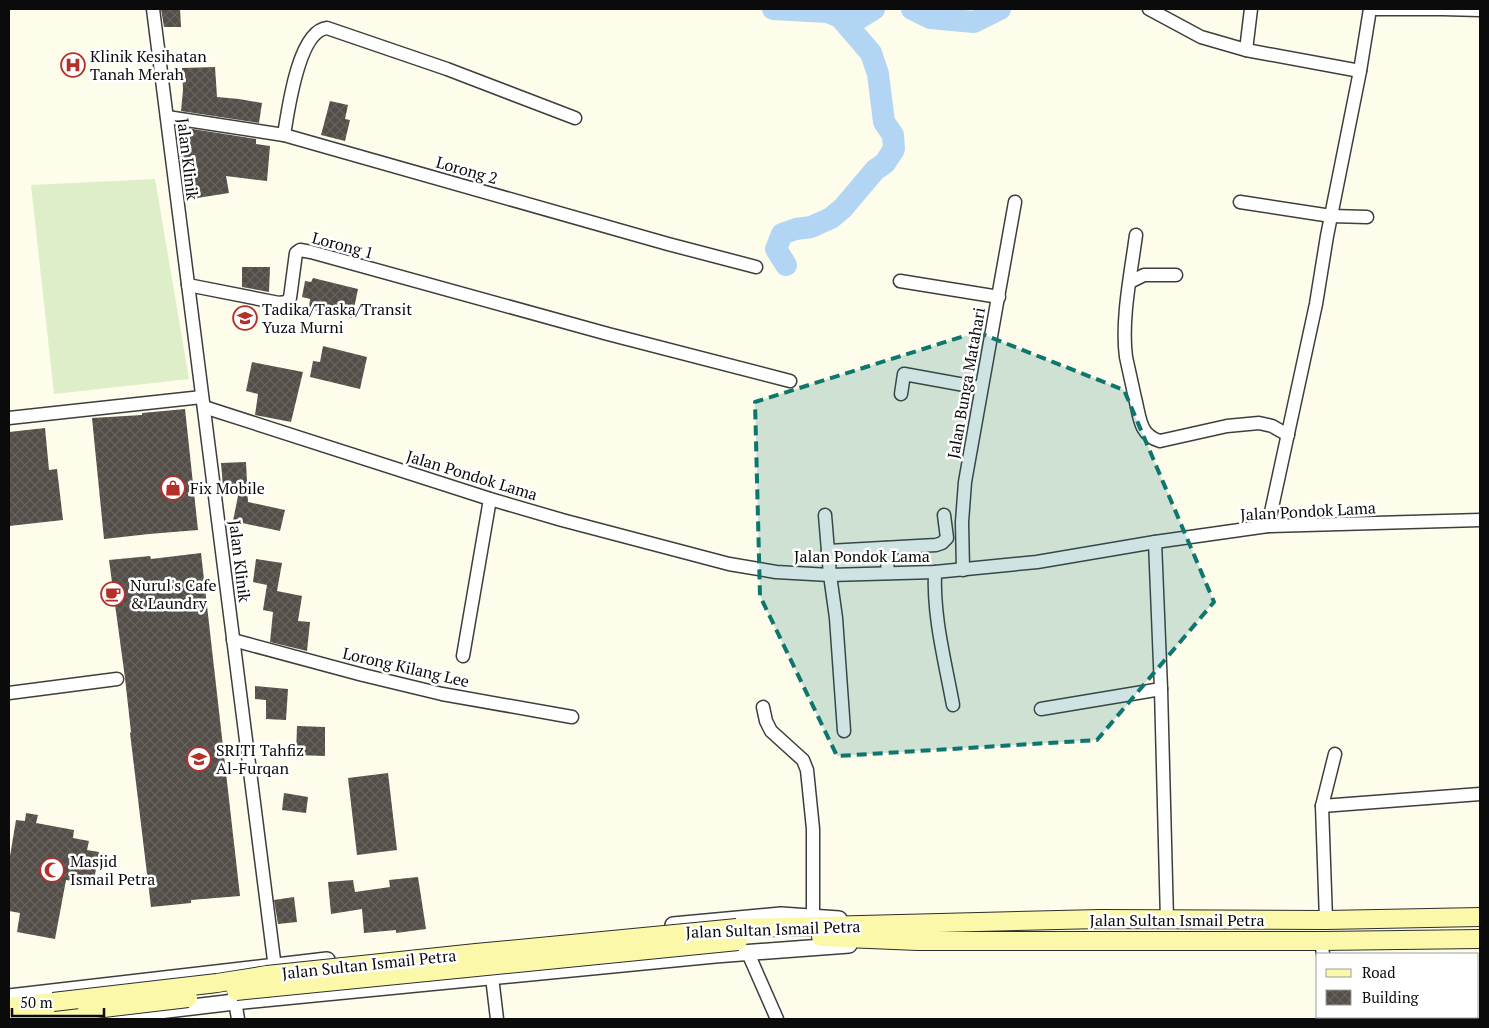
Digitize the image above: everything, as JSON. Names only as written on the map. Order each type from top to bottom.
[{"type":"main road","name":"Jalan Sultan Ismail Petra","points":[[15,1019],[275,987],[903,925],[1100,919],[1326,920],[1480,917]]},
{"type":"main road","name":"Jalan Sultan Ismail Petra","points":[[9,1007],[217,983],[267,975],[476,953],[741,940],[807,937],[918,941],[1322,948],[1480,939]]},
{"type":"street","name":"Jalan Klinik","points":[[153,9],[279,998]]},
{"type":"street","points":[[1149,9],[1201,37],[1246,50],[1360,71]]},
{"type":"street","points":[[1246,50],[1251,9]]},
{"type":"street","points":[[1268,526],[1316,304],[1370,9],[1480,10]]},
{"type":"street","points":[[284,135],[293,86],[307,44],[317,31],[327,28],[447,69],[575,118]]},
{"type":"street","name":"Lorong 2","points":[[167,117],[284,135],[668,244],[756,266]]},
{"type":"street","name":"Jalan Bunga Matahari","points":[[964,570],[962,522],[965,482],[1015,202]]},
{"type":"street","points":[[1240,202],[1331,216],[1367,217]]},
{"type":"street","points":[[1136,235],[1125,326],[1126,356],[1142,430],[1153,439],[1160,441],[1227,426],[1259,423],[1272,426],[1288,435]]},
{"type":"street","name":"Lorong 1","points":[[188,285],[280,303],[286,302],[290,298],[296,252],[300,250],[608,334],[790,381]]},
{"type":"street","points":[[1130,282],[1144,275],[1176,275]]},
{"type":"street","points":[[900,281],[999,297]]},
{"type":"street","points":[[901,394],[904,374],[981,388]]},
{"type":"street","points":[[9,418],[203,402]]},
{"type":"street","name":"Jalan Pondok Lama","points":[[203,402],[490,499],[729,564],[776,572],[830,575],[964,570],[1037,562],[1155,542],[1268,526],[1480,520]]},
{"type":"street","points":[[463,656],[490,499]]},
{"type":"street","points":[[825,515],[836,618],[844,731]]},
{"type":"street","points":[[828,551],[936,545],[942,543],[947,538],[944,515]]},
{"type":"street","points":[[1155,542],[1167,920]]},
{"type":"street","points":[[886,548],[888,573]]},
{"type":"street","points":[[935,572],[934,592],[936,611],[953,706]]},
{"type":"street","name":"Lorong Kilang Lee","points":[[233,640],[442,694],[572,717]]},
{"type":"street","points":[[9,693],[117,679]]},
{"type":"street","points":[[1041,709],[1161,689]]},
{"type":"street","points":[[763,706],[771,731],[803,760],[806,770],[813,829],[813,917]]},
{"type":"street","points":[[1326,920],[1322,806],[1335,754]]},
{"type":"street","points":[[1322,806],[1480,794]]},
{"type":"street","points":[[9,997],[275,965],[781,915],[903,925]]},
{"type":"street","points":[[92,1019],[235,1002],[492,977],[741,940],[777,1019]]},
{"type":"street","points":[[231,970],[238,1019]]},
{"type":"street","points":[[492,977],[497,1019]]},
{"type":"highlighted area","points":[[977,332],[1124,390],[1214,602],[1097,740],[837,756],[760,596],[755,402]]},
{"type":"green space","points":[[155,179],[189,379],[54,394],[31,185]]},
{"type":"building","points":[[161,9],[180,9],[181,27],[164,27]]},
{"type":"building","points":[[215,67],[217,97],[262,103],[259,123],[181,111],[183,90],[182,68]]},
{"type":"building","points":[[330,101],[348,105],[345,119],[350,120],[345,141],[321,135]]},
{"type":"building","points":[[180,127],[256,139],[256,144],[270,146],[267,181],[226,176],[229,193],[197,198],[192,164],[181,165],[177,134],[179,134]]},
{"type":"building","points":[[242,267],[270,267],[269,292],[242,287]]},
{"type":"building","points":[[313,278],[358,289],[352,318],[309,309],[310,299],[302,297],[305,281],[311,282]]},
{"type":"building","points":[[323,346],[367,357],[360,389],[310,377],[313,361],[320,362]]},
{"type":"building","points":[[252,362],[303,372],[291,422],[255,415],[258,394],[246,391]]},
{"type":"building","points":[[185,409],[198,530],[104,539],[92,418],[142,415],[142,413]]},
{"type":"building","points":[[45,428],[49,470],[57,469],[63,520],[9,526],[9,432]]},
{"type":"building","points":[[246,462],[248,502],[285,510],[280,531],[233,521],[240,486],[223,487],[221,463]]},
{"type":"building","points":[[201,553],[240,896],[191,900],[191,903],[151,907],[125,678],[109,560],[150,556],[151,559]]},
{"type":"building","points":[[256,559],[282,563],[277,591],[302,596],[298,621],[310,622],[307,651],[270,642],[273,612],[263,610],[267,585],[253,582]]},
{"type":"building","points":[[255,686],[288,689],[286,720],[266,719],[266,700],[255,699]]},
{"type":"building","points":[[297,726],[325,727],[325,756],[296,755]]},
{"type":"building","points":[[388,773],[397,850],[357,855],[348,778]]},
{"type":"building","points":[[284,793],[308,797],[306,813],[282,810]]},
{"type":"building","name":"Masjid Ismail Petra","points":[[26,813],[38,815],[36,823],[74,830],[73,838],[89,841],[87,850],[99,852],[94,880],[82,878],[82,882],[66,880],[55,939],[17,932],[20,913],[9,911],[9,862],[16,820],[25,821]]},
{"type":"building","points":[[418,877],[426,929],[396,933],[396,930],[364,933],[362,909],[331,914],[328,882],[353,880],[355,892],[390,887],[389,880]]},
{"type":"building","points":[[294,897],[297,922],[278,924],[274,900]]},
{"type":"waterway","points":[[773,9],[828,12],[840,17],[858,19],[874,9]]},
{"type":"waterway","points":[[912,9],[930,18],[974,22],[1000,9]]},
{"type":"waterway","points":[[786,265],[776,249],[782,234],[796,229],[811,227],[831,218],[843,208],[875,170],[885,163],[894,149],[893,135],[884,122],[878,74],[871,53],[840,17]]},
{"type":"place","name":"Klinik Kesihatan Tanah Merah","points":[[73,65]]},
{"type":"place","name":"Tadika/Taska/Transit Yuza Murni","points":[[245,318]]},
{"type":"place","name":"Fix Mobile","points":[[173,488]]},
{"type":"place","name":"Nurul's Cafe & Laundry","points":[[113,594]]},
{"type":"place","name":"SRITI Tahfiz Al-Furqan","points":[[199,759]]},
{"type":"place","name":"Masjid Ismail Petra","points":[[52,870]]}]
